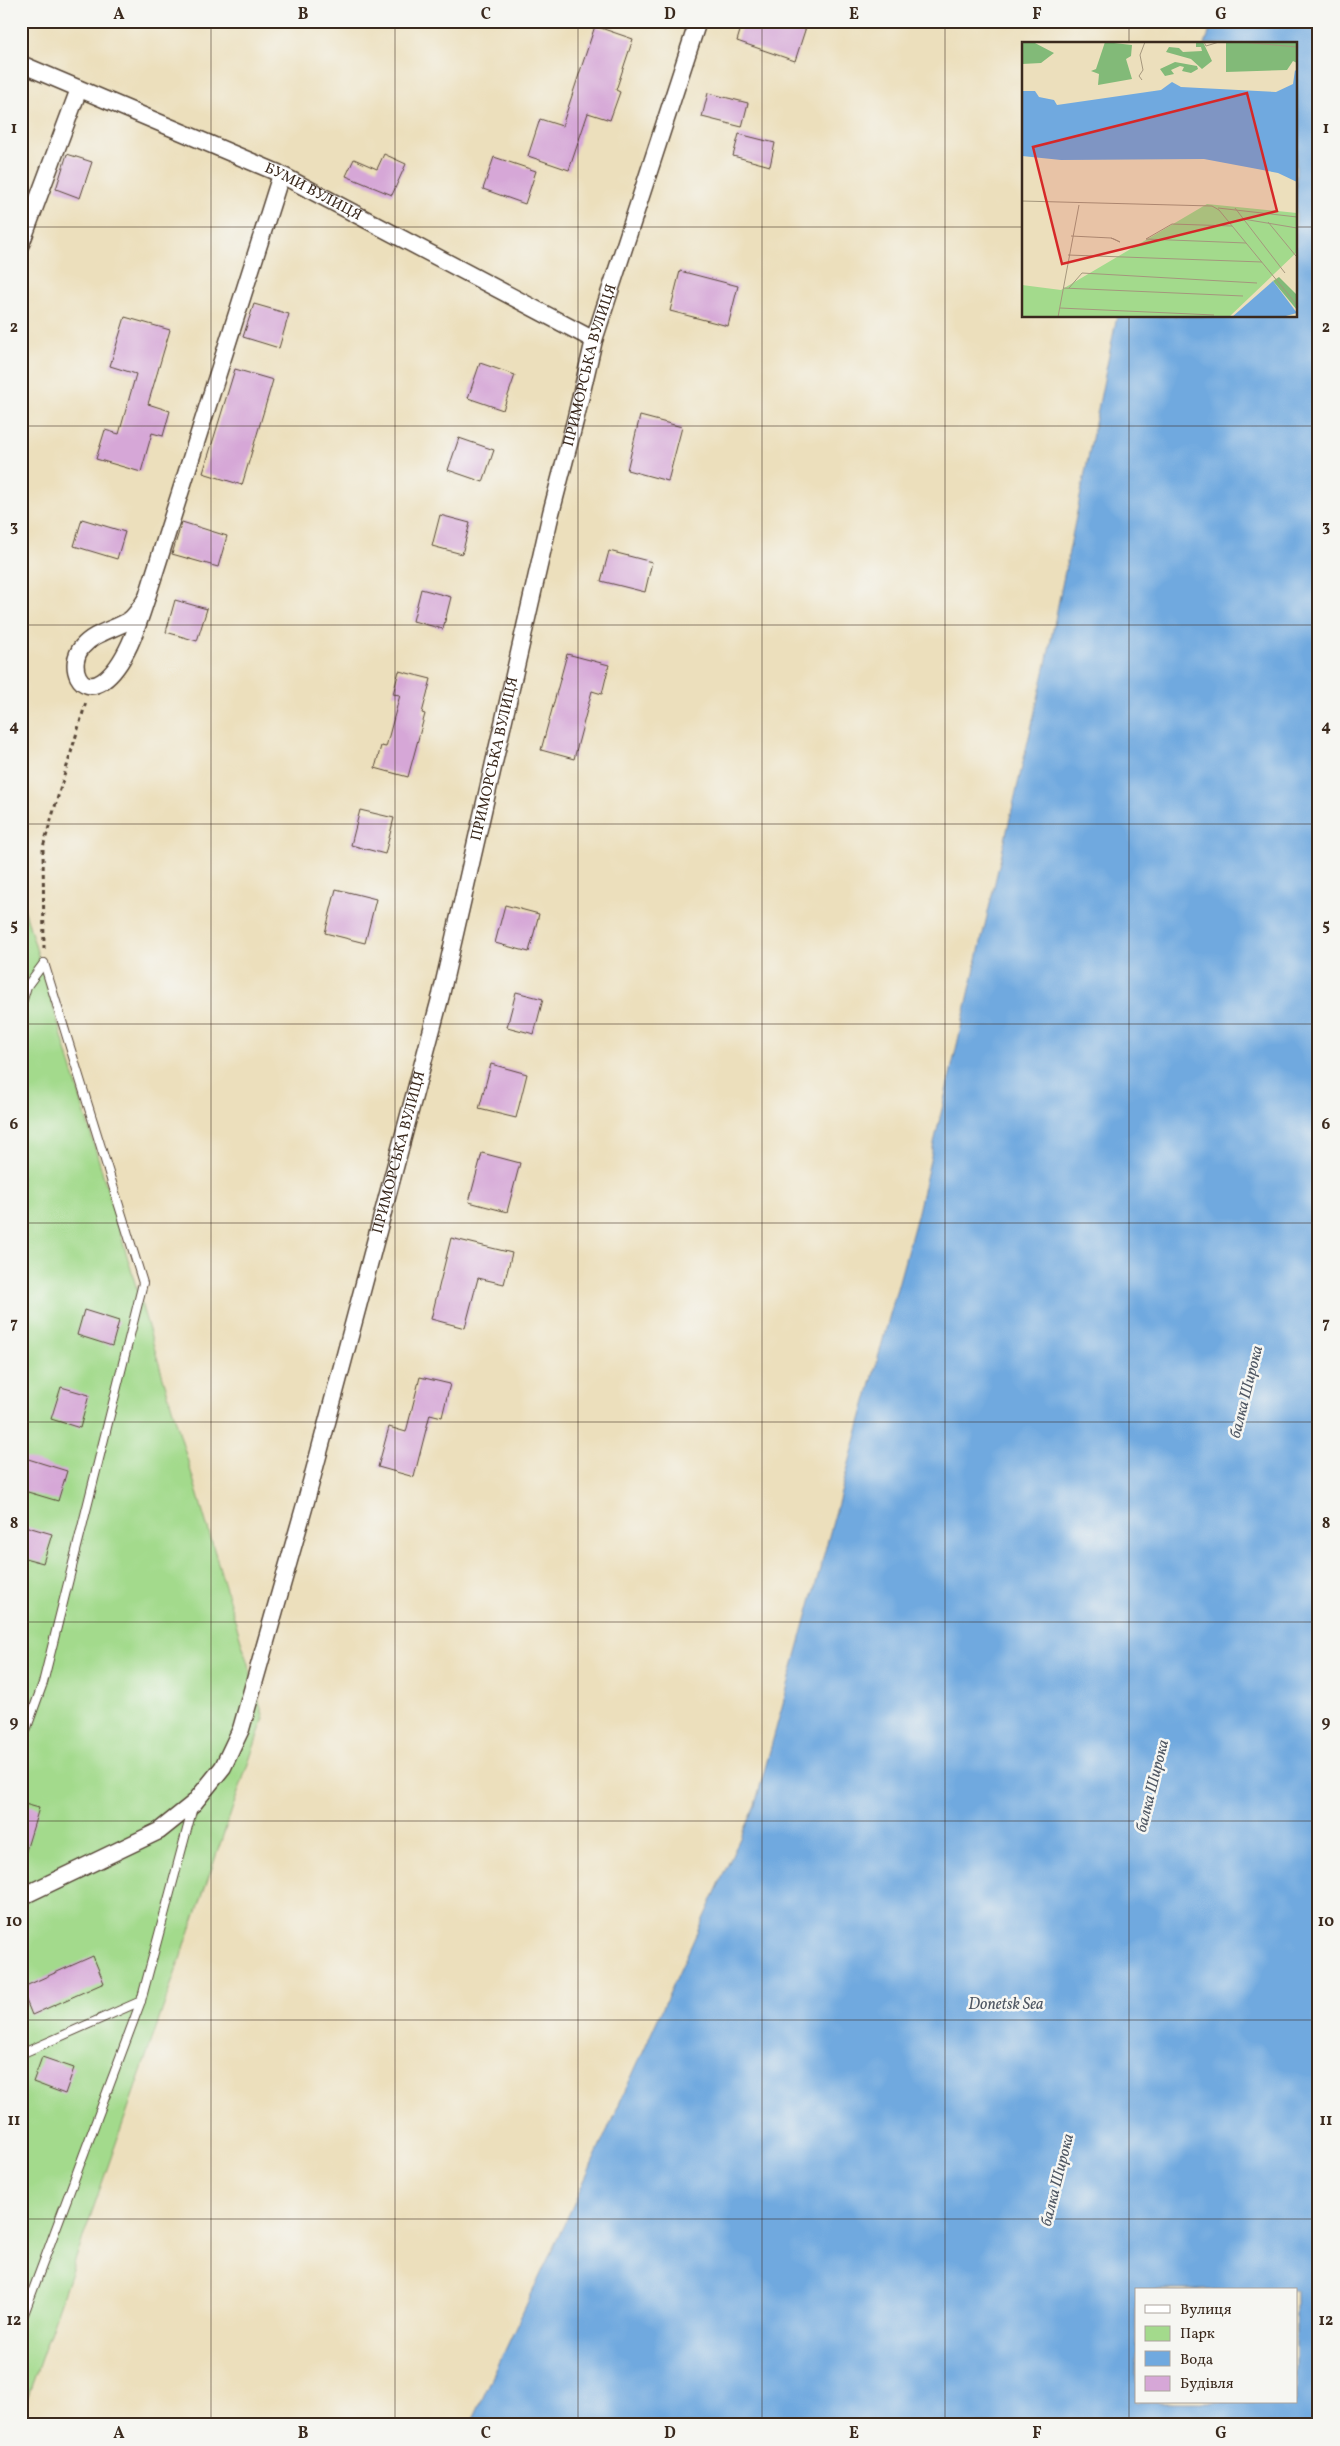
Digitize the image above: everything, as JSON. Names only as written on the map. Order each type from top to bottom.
[{"type":"street","name":"ПРИМОРСЬКА ВУЛИЦЯ","points":[[21,1897],[159,1831],[194,1803],[223,1767],[241,1728],[306,1501],[441,995],[551,513],[594,340],[698,21]]},
{"type":"street","name":"БУМИ ВУЛИЦЯ","points":[[21,64],[281,175],[594,340]]},
{"type":"street","points":[[21,244],[79,89]]},
{"type":"street","points":[[147,597],[130,620],[93,636],[81,648],[75,662],[77,676],[83,682],[91,684],[103,682],[120,662],[138,626],[281,175]]},
{"type":"lane","points":[[21,1006],[27,986],[44,963]]},
{"type":"lane","points":[[21,1744],[43,1683],[143,1283],[44,963]]},
{"type":"lane","points":[[21,2322],[141,2001],[194,1803]]},
{"type":"lane","points":[[21,2054],[141,2001]]},
{"type":"path","points":[[44,963],[43,847],[91,684]]},
{"type":"green space","points":[[21,898],[264,1718],[21,2416]]},
{"type":"water","name":"Donetsk Sea","points":[[1213,21],[1319,21],[1319,2425],[470,2425],[575,2201],[755,1805],[917,1216],[1046,664],[1117,318],[1298,318],[1298,42],[1206,42]]},
{"type":"building","points":[[743,21],[808,21],[795,61],[737,41]]},
{"type":"building","points":[[595,26],[633,39],[616,90],[620,92],[610,120],[588,113],[569,170],[528,156],[540,119],[562,126]]},
{"type":"building","points":[[708,93],[748,103],[742,127],[702,117]]},
{"type":"building","points":[[739,134],[775,143],[770,166],[733,156]]},
{"type":"building","points":[[67,154],[92,162],[80,198],[56,189]]},
{"type":"building","points":[[384,154],[406,164],[392,195],[346,176],[354,159],[377,169]]},
{"type":"building","points":[[494,157],[536,171],[525,204],[483,189]]},
{"type":"building","points":[[680,271],[738,286],[728,326],[670,311]]},
{"type":"building","points":[[254,304],[289,314],[279,348],[243,337]]},
{"type":"building","points":[[125,317],[170,330],[148,404],[170,411],[163,436],[152,433],[141,472],[96,459],[105,430],[119,434],[136,374],[110,366]]},
{"type":"building","points":[[480,363],[515,375],[503,410],[468,398]]},
{"type":"building","points":[[235,369],[273,380],[242,485],[203,473]]},
{"type":"building","points":[[640,416],[682,427],[668,481],[627,470]]},
{"type":"building","points":[[459,438],[494,450],[483,482],[448,470]]},
{"type":"building","points":[[440,515],[470,523],[462,554],[432,546]]},
{"type":"building","points":[[82,519],[125,532],[117,559],[74,546]]},
{"type":"building","points":[[182,522],[227,536],[218,567],[172,554]]},
{"type":"building","points":[[609,551],[652,562],[645,592],[601,581]]},
{"type":"building","points":[[421,589],[451,597],[443,629],[413,621]]},
{"type":"building","points":[[175,600],[207,609],[197,641],[166,632]]},
{"type":"building","points":[[567,654],[609,665],[602,694],[592,691],[574,759],[541,750]]},
{"type":"building","points":[[399,671],[431,679],[422,713],[425,714],[408,777],[375,768],[381,746],[386,747],[400,695],[393,694]]},
{"type":"building","points":[[360,810],[394,818],[385,854],[351,845]]},
{"type":"building","points":[[336,889],[376,899],[365,943],[325,933]]},
{"type":"building","points":[[505,905],[539,914],[529,952],[495,943]]},
{"type":"building","points":[[516,992],[543,999],[534,1034],[507,1027]]},
{"type":"building","points":[[491,1064],[527,1074],[516,1118],[479,1109]]},
{"type":"building","points":[[482,1153],[520,1163],[507,1212],[469,1202]]},
{"type":"building","points":[[451,1238],[512,1253],[504,1284],[478,1278],[465,1328],[431,1319]]},
{"type":"building","points":[[84,1310],[119,1321],[112,1346],[77,1335]]},
{"type":"building","points":[[420,1377],[450,1384],[442,1417],[430,1414],[414,1477],[378,1467],[389,1427],[406,1432]]},
{"type":"building","points":[[61,1387],[89,1395],[80,1428],[51,1419]]},
{"type":"building","points":[[25,1458],[67,1471],[58,1501],[21,1490],[21,1472]]},
{"type":"building","points":[[21,1525],[52,1534],[43,1563],[21,1557]]},
{"type":"building","points":[[21,1803],[39,1808],[25,1854],[21,1853]]},
{"type":"building","points":[[93,1956],[104,1983],[32,2015],[21,1988]]},
{"type":"building","points":[[42,2057],[74,2068],[65,2094],[33,2082]]},
{"type":"water label","name":"балка Широка","points":[[1247,1392]]},
{"type":"water label","name":"балка Широка","points":[[1153,1786]]},
{"type":"water label","name":"балка Широка","points":[[1058,2180]]}]
